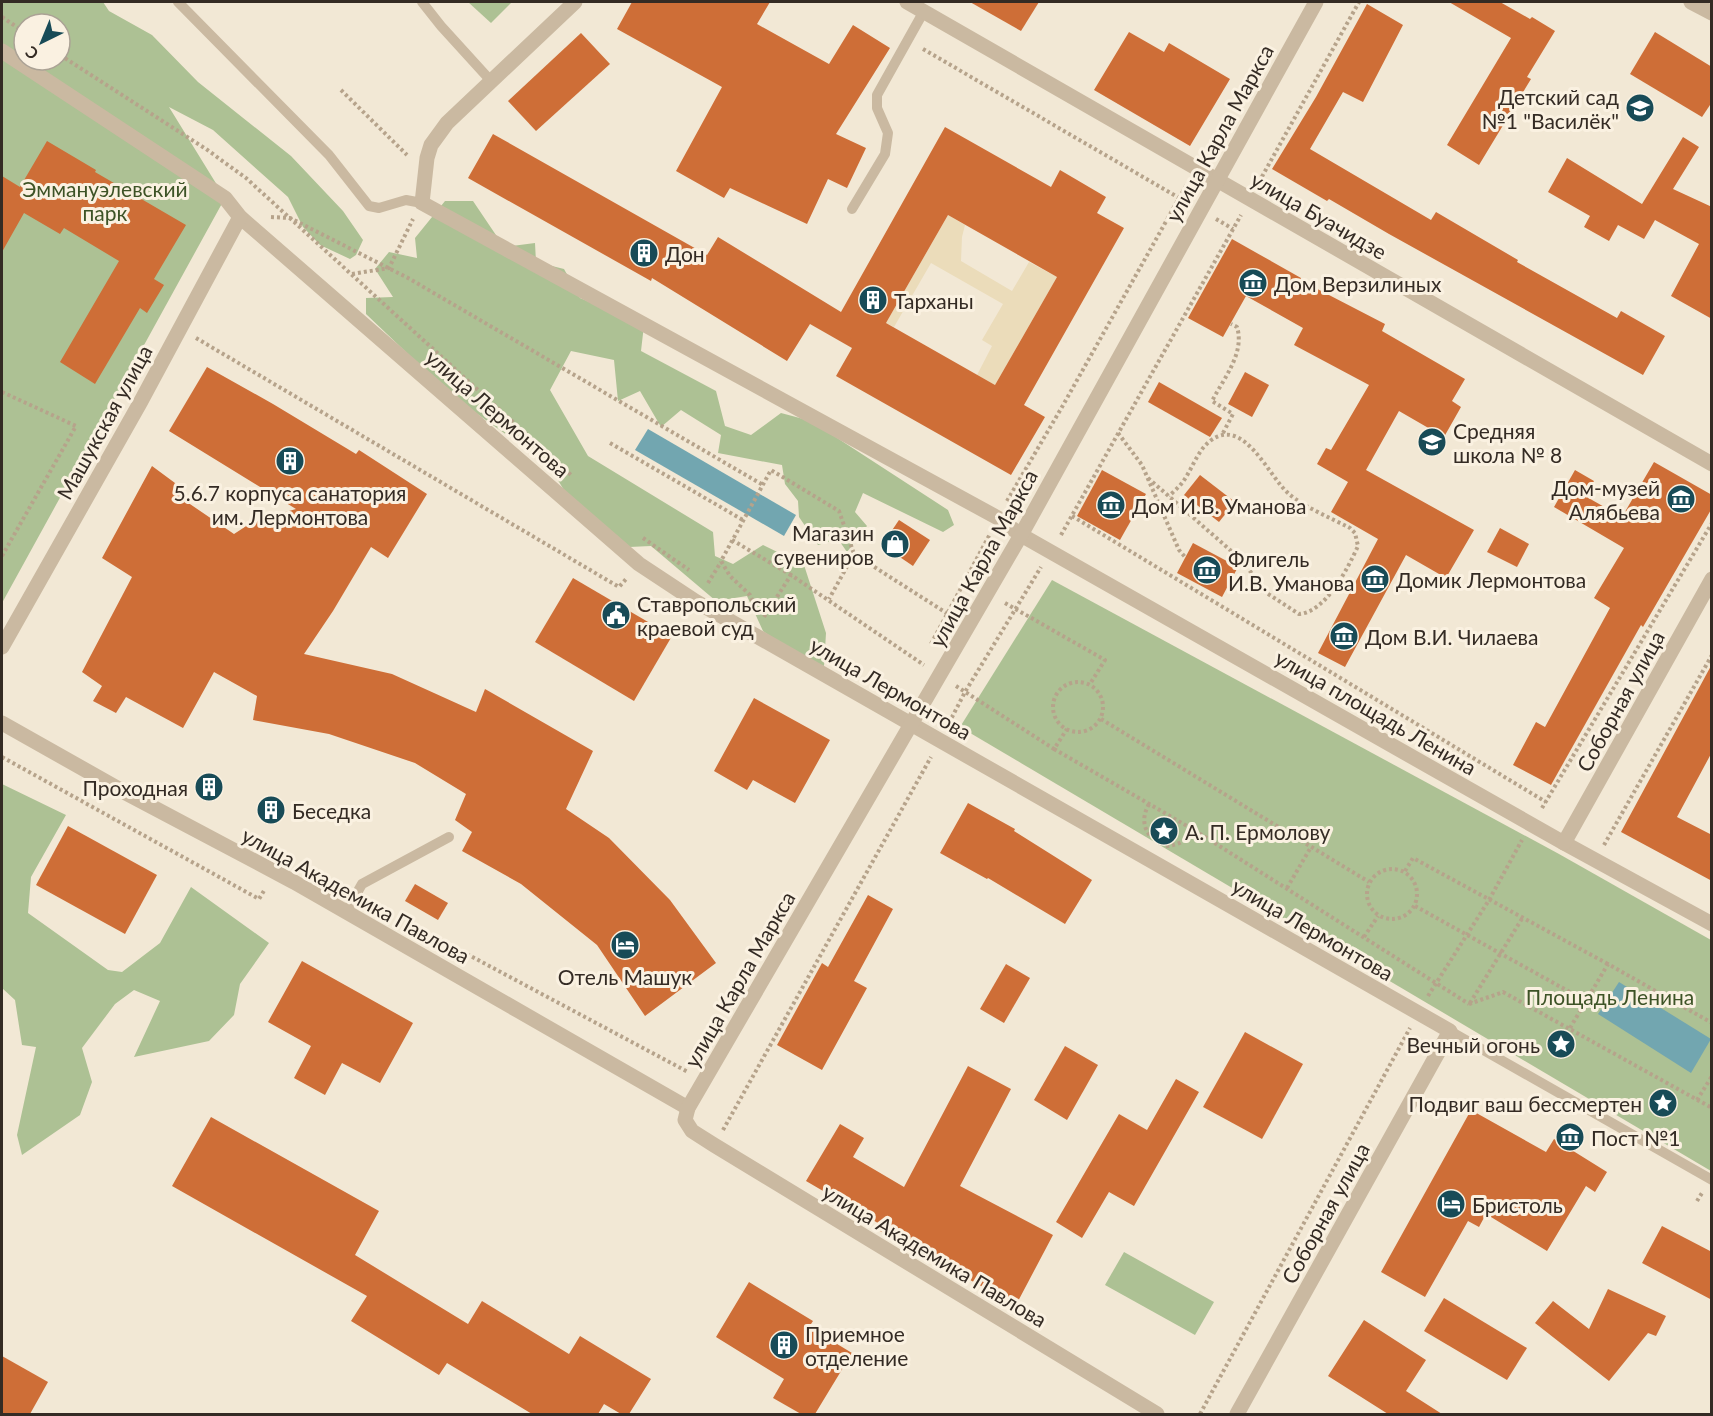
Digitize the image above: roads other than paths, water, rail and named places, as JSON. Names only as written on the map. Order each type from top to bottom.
[{"type":"street","points":[[575,2],[447,123],[431,145],[427,158],[422,203],[998,519],[1021,535]]},
{"type":"street","name":"улица Буачидзе","points":[[907,2],[1712,464]]},
{"type":"street","name":"улица Карла Маркса","points":[[688,1108],[941,676],[1316,2]]},
{"type":"street","points":[[1691,2],[1712,13]]},
{"type":"street","name":"улица Лермонтова","points":[[2,51],[225,198],[240,217],[639,564],[695,601],[1450,1032]]},
{"type":"street","name":"Машукская улица","points":[[2,647],[240,217]]},
{"type":"street","name":"улица площадь Ленина","points":[[1021,535],[1564,843],[1712,924]]},
{"type":"street","name":"Соборная улица","points":[[1564,843],[1712,579]]},
{"type":"street","name":"улица Академика Павлова","points":[[2,723],[346,912],[688,1108],[685,1120],[692,1131],[1157,1414]]},
{"type":"street","name":"Соборная улица","points":[[1237,1414],[1450,1032]]},
{"type":"lane","points":[[178,2],[329,155],[369,206],[379,208],[406,200],[422,203]]},
{"type":"lane","points":[[422,2],[491,81]]},
{"type":"lane","points":[[852,209],[885,154],[888,133],[877,108],[877,95],[924,11]]},
{"type":"lane","points":[[346,912],[362,884],[449,837]]},
{"type":"lane","name":"улица Лермонтова","points":[[1450,1032],[1712,1180]]},
{"type":"water","points":[[648,429],[796,515],[784,536],[635,450]]},
{"type":"water","points":[[1619,982],[1711,1039],[1691,1073],[1598,1014]]},
{"type":"place","name":"Детский сад №1 \"Василёк\"","points":[[1640,108]]},
{"type":"place","name":"Дон","points":[[644,253]]},
{"type":"place","name":"Дом Верзилиных","points":[[1253,283]]},
{"type":"place","name":"Тарханы","points":[[873,300]]},
{"type":"place","name":"Средняя школа № 8","points":[[1432,442]]},
{"type":"place","name":"5.6.7 корпуса санатория им. Лермонтова","points":[[290,461]]},
{"type":"place","name":"Дом-музей Алябьева","points":[[1681,499]]},
{"type":"place","name":"Дом И.В. Уманова","points":[[1111,505]]},
{"type":"place","name":"Магазин сувениров","points":[[895,544]]},
{"type":"place","name":"Флигель И.В. Уманова","points":[[1207,570]]},
{"type":"place","name":"Домик Лермонтова","points":[[1375,579]]},
{"type":"place","name":"Ставропольский краевой суд","points":[[616,615]]},
{"type":"place","name":"Дом В.И. Чилаева","points":[[1344,636]]},
{"type":"place","name":"Проходная","points":[[209,787]]},
{"type":"place","name":"Беседка","points":[[271,810]]},
{"type":"place","name":"А. П. Ермолову","points":[[1164,831]]},
{"type":"place","name":"Отель Машук","points":[[625,945]]},
{"type":"place","name":"Вечный огонь","points":[[1561,1044]]},
{"type":"place","name":"Подвиг ваш бессмертен","points":[[1663,1103]]},
{"type":"place","name":"Пост №1","points":[[1570,1137]]},
{"type":"place","name":"Бристоль","points":[[1451,1204]]},
{"type":"place","name":"Приемное отделение","points":[[784,1345]]},
{"type":"park label","name":"Эммануэлевский парк","points":[[105,200]]},
{"type":"park label","name":"Площадь Ленина","points":[[1610,996]]}]
